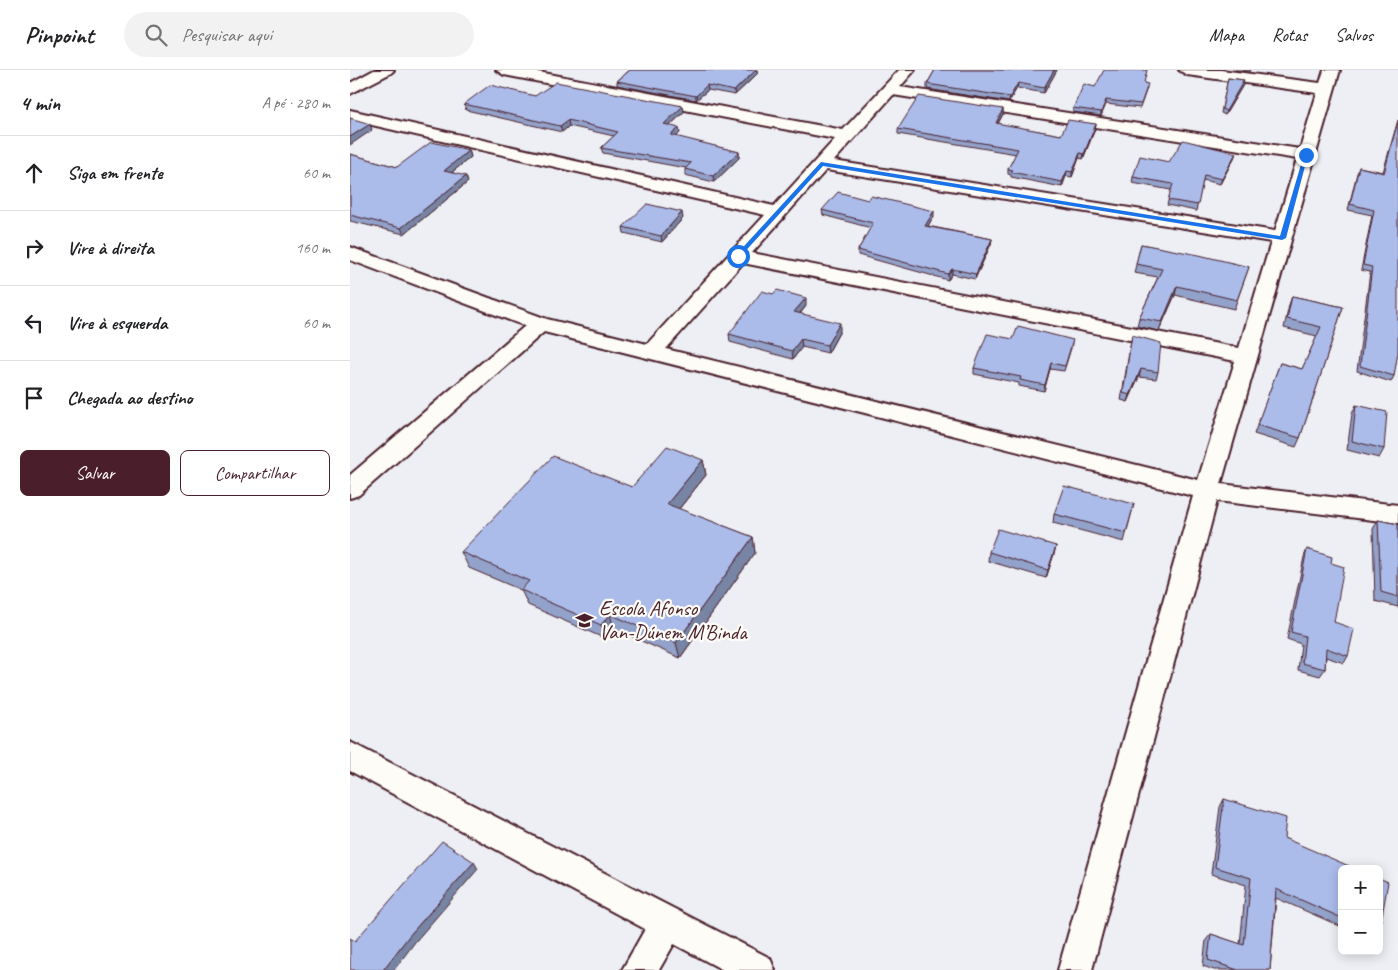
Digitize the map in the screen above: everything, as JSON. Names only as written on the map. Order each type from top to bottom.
[{"type":"street","points":[[350,89],[386,70]]},
{"type":"street","points":[[504,70],[847,136]]},
{"type":"street","points":[[1187,70],[1326,89]]},
{"type":"street","points":[[1075,970],[1207,491],[1332,70]]},
{"type":"street","points":[[651,352],[888,90],[901,71]]},
{"type":"street","points":[[888,90],[1306,155]]},
{"type":"street","points":[[350,115],[778,212]]},
{"type":"street","points":[[821,164],[1282,238]]},
{"type":"street","points":[[350,252],[540,324],[651,352],[1207,491],[1398,514]]},
{"type":"street","points":[[738,256],[1248,357]]},
{"type":"street","points":[[350,490],[540,324]]},
{"type":"street","points":[[350,756],[758,970]]},
{"type":"street","points":[[639,970],[668,923]]},
{"type":"building","points":[[630,70],[756,70],[734,91],[707,85],[696,96],[617,81]]},
{"type":"building","points":[[935,70],[1054,70],[1044,88],[1018,83],[1010,97],[927,84]]},
{"type":"building","points":[[1104,70],[1147,70],[1144,83],[1148,84],[1141,104],[1106,100],[1101,112],[1073,108],[1084,84],[1095,87]]},
{"type":"building","points":[[1228,78],[1244,80],[1226,111],[1222,109]]},
{"type":"building","points":[[556,82],[683,106],[664,124],[679,128],[671,135],[739,152],[713,176],[685,169],[691,163],[601,148],[618,132],[568,120],[560,126],[464,104],[490,85],[535,96]]},
{"type":"building","points":[[919,96],[1003,109],[996,123],[1061,135],[1068,120],[1096,124],[1084,154],[1080,153],[1072,172],[1067,171],[1062,182],[1011,172],[1013,170],[1008,169],[1018,149],[898,129]]},
{"type":"building","points":[[350,118],[370,124],[350,137]]},
{"type":"building","points":[[1398,121],[1398,352],[1394,376],[1360,366],[1372,267],[1363,265],[1374,210],[1350,204],[1359,167],[1384,173]]},
{"type":"building","points":[[1183,140],[1236,153],[1222,179],[1204,175],[1198,205],[1168,200],[1173,184],[1133,177],[1140,156],[1169,162]]},
{"type":"building","points":[[431,142],[469,150],[444,171],[466,176],[401,228],[350,215],[350,154],[397,167]]},
{"type":"building","points":[[838,192],[868,200],[871,196],[934,211],[925,226],[992,239],[976,274],[952,269],[948,274],[858,250],[873,223],[822,210]]},
{"type":"building","points":[[647,204],[682,212],[661,236],[623,227]]},
{"type":"building","points":[[1141,244],[1249,267],[1237,300],[1177,286],[1162,322],[1139,318],[1162,269],[1136,264]]},
{"type":"building","points":[[777,290],[806,298],[794,312],[840,323],[827,345],[801,339],[792,351],[729,334],[762,291],[773,294]]},
{"type":"building","points":[[1292,296],[1343,307],[1300,438],[1257,425],[1280,363],[1302,369],[1321,327],[1287,319]]},
{"type":"building","points":[[1018,326],[1073,340],[1065,366],[1051,363],[1045,385],[1020,380],[1021,377],[974,368],[987,334],[1013,339]]},
{"type":"building","points":[[1132,335],[1161,343],[1158,372],[1141,369],[1130,395],[1123,393]]},
{"type":"building","points":[[1356,405],[1387,412],[1384,449],[1352,441]]},
{"type":"building","points":[[667,446],[703,460],[667,504],[753,537],[676,643],[610,614],[601,625],[521,590],[529,581],[461,552],[553,456],[632,487]]},
{"type":"building","points":[[1064,486],[1134,504],[1126,533],[1054,514]]},
{"type":"building","points":[[1378,520],[1398,524],[1398,597],[1381,592]]},
{"type":"building","points":[[998,529],[1056,546],[1048,570],[989,552]]},
{"type":"building","points":[[1307,549],[1332,557],[1331,563],[1344,567],[1334,622],[1354,629],[1348,656],[1326,648],[1325,669],[1302,663],[1305,636],[1291,632]]},
{"type":"building","points":[[1224,799],[1286,818],[1284,838],[1347,865],[1338,865],[1338,916],[1276,889],[1270,970],[1238,970],[1208,960],[1211,934],[1244,945],[1251,878],[1215,867]]},
{"type":"building","points":[[442,841],[474,862],[409,936],[383,970],[350,970],[350,938],[355,941]]},
{"type":"building","points":[[1383,880],[1388,882],[1383,910]]},
{"type":"place","name":"Escola Afonso Van-Dúnem M’Binda","points":[[585,620]]},
{"type":"route","points":[[738,256],[821,164],[1282,238],[1306,155]]}]
